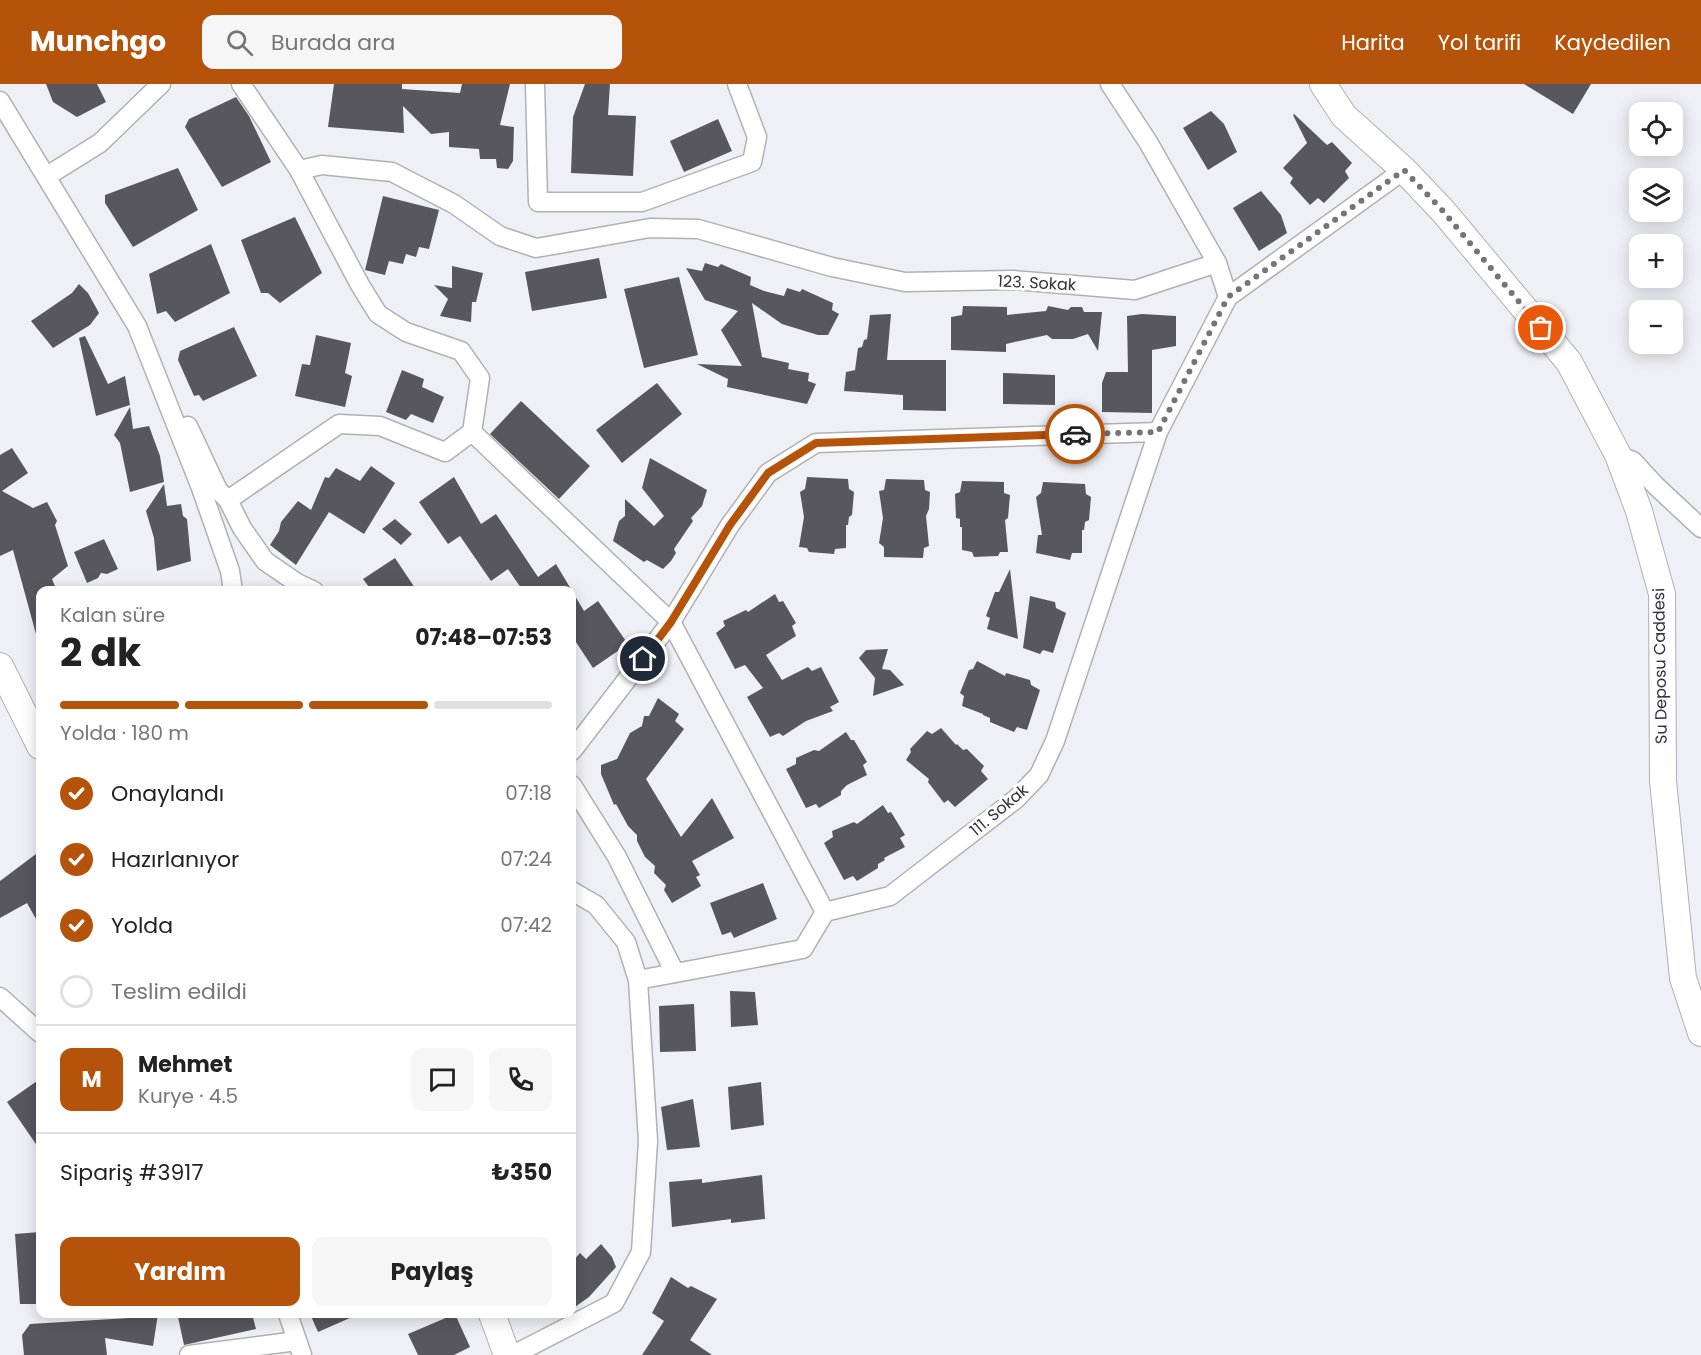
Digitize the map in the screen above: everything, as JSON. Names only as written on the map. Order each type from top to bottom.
[{"type":"street","points":[[129,115],[143,84]]},
{"type":"street","points":[[47,176],[100,143],[161,84]]},
{"type":"street","points":[[228,500],[339,424],[380,426],[445,452],[472,432],[480,378],[461,351],[406,332],[378,314],[360,285],[299,170],[241,84]]},
{"type":"street","points":[[535,84],[538,202],[642,202],[752,162],[757,137],[737,84]]},
{"type":"street","points":[[1110,84],[1148,142],[1217,263],[1228,297],[1404,170]]},
{"type":"street","name":"Su Deposu Caddesi","points":[[1323,84],[1344,116],[1404,170],[1443,211],[1569,362],[1618,455],[1640,511],[1662,594],[1663,781],[1683,978],[1701,1033]]},
{"type":"street","points":[[0,101],[137,326],[192,433],[218,490],[228,500],[242,528],[265,561],[303,586]]},
{"type":"street","name":"123. Sokak","points":[[299,170],[322,165],[392,172],[454,204],[500,236],[536,248],[650,228],[698,229],[832,267],[905,282],[1012,280],[1135,290],[1217,263]]},
{"type":"street","points":[[642,202],[650,228]]},
{"type":"street","name":"111. Sokak","points":[[825,912],[890,896],[1016,799],[1039,775],[1055,741],[1158,432],[1228,297]]},
{"type":"street","points":[[137,326],[201,488],[230,571],[232,586]]},
{"type":"street","points":[[472,432],[671,622],[825,912],[803,949],[638,980]]},
{"type":"street","points":[[576,746],[671,622],[730,525],[768,473],[816,443],[1158,432]]},
{"type":"street","points":[[1618,455],[1633,461],[1701,528]]},
{"type":"street","points":[[0,666],[36,738]]},
{"type":"street","points":[[576,791],[617,858],[675,973]]},
{"type":"street","points":[[513,1355],[614,1303],[641,1252],[648,1141],[638,980],[626,942],[596,905],[576,893]]},
{"type":"street","points":[[0,997],[36,1029]]},
{"type":"street","points":[[189,1355],[300,1348],[289,1318]]},
{"type":"street","points":[[493,1318],[507,1355]]},
{"type":"building","points":[[46,84],[97,84],[106,102],[77,117],[53,102]]},
{"type":"building","points":[[334,84],[402,84],[402,89],[460,93],[462,84],[510,84],[500,125],[514,127],[513,161],[508,169],[497,168],[496,159],[480,159],[479,149],[449,147],[449,132],[431,134],[403,106],[404,133],[328,127]]},
{"type":"building","points":[[585,84],[610,84],[608,115],[636,116],[633,176],[571,173],[573,117]]},
{"type":"building","points":[[1524,84],[1591,84],[1573,114]]},
{"type":"building","points":[[236,97],[249,116],[271,162],[222,187],[185,127],[189,119]]},
{"type":"building","points":[[1211,111],[1224,124],[1237,152],[1208,170],[1183,128]]},
{"type":"building","points":[[1294,114],[1327,145],[1332,142],[1352,163],[1345,171],[1349,178],[1324,203],[1318,198],[1310,205],[1290,183],[1293,178],[1283,168],[1307,143]]},
{"type":"building","points":[[718,119],[732,151],[684,172],[670,141]]},
{"type":"building","points":[[178,168],[198,210],[133,247],[105,203],[105,195]]},
{"type":"building","points":[[1261,191],[1281,215],[1287,233],[1259,251],[1233,208]]},
{"type":"building","points":[[383,196],[439,210],[429,249],[419,247],[416,257],[406,254],[403,264],[389,261],[385,275],[365,270]]},
{"type":"building","points":[[295,217],[322,273],[280,303],[268,293],[261,293],[241,240]]},
{"type":"building","points":[[211,244],[230,293],[175,322],[166,311],[157,314],[149,274]]},
{"type":"building","points":[[599,258],[607,298],[532,311],[525,272]]},
{"type":"building","points":[[705,263],[718,267],[721,264],[751,277],[750,285],[764,291],[784,296],[787,288],[800,292],[802,289],[833,303],[832,310],[839,314],[828,335],[818,335],[782,324],[752,303],[762,357],[789,363],[788,369],[809,373],[808,381],[816,384],[807,404],[727,387],[728,379],[697,364],[742,366],[721,330],[738,311],[705,300],[686,268],[702,271]]},
{"type":"building","points":[[452,266],[483,273],[476,302],[472,302],[471,322],[440,316],[448,299],[434,285],[452,288]]},
{"type":"building","points":[[679,277],[698,355],[644,368],[624,289]]},
{"type":"building","points":[[79,284],[88,293],[99,313],[90,325],[53,348],[31,321],[72,293]]},
{"type":"building","points":[[963,306],[1007,307],[1007,315],[1046,311],[1048,306],[1068,310],[1071,307],[1082,307],[1084,312],[1102,312],[1098,351],[1088,334],[1073,339],[1052,339],[1047,335],[1006,344],[1006,352],[951,350],[951,317],[962,315]]},
{"type":"building","points":[[891,314],[887,360],[946,360],[946,411],[903,410],[903,395],[844,391],[846,372],[855,370],[858,348],[862,347],[864,340],[867,339],[870,315]]},
{"type":"building","points":[[1142,314],[1176,316],[1176,346],[1152,350],[1152,413],[1102,412],[1102,383],[1106,372],[1128,372],[1127,316]]},
{"type":"building","points":[[234,327],[257,376],[203,401],[199,395],[194,396],[178,360],[180,351]]},
{"type":"building","points":[[316,335],[351,343],[345,373],[352,376],[345,407],[295,396],[302,364],[310,365]]},
{"type":"building","points":[[85,336],[108,384],[125,376],[130,405],[96,416],[79,338]]},
{"type":"building","points":[[402,370],[424,379],[422,387],[444,397],[433,423],[411,414],[406,420],[386,412]]},
{"type":"building","points":[[1003,373],[1055,375],[1055,405],[1003,404]]},
{"type":"building","points":[[657,383],[682,414],[622,463],[596,430]]},
{"type":"building","points":[[521,401],[590,466],[559,499],[490,434]]},
{"type":"building","points":[[130,407],[133,429],[149,426],[160,456],[164,482],[130,492],[120,443],[114,435]]},
{"type":"building","points":[[12,448],[28,473],[2,491],[33,508],[47,502],[57,521],[55,525],[68,566],[52,579],[55,586],[36,586],[36,634],[13,550],[0,556],[0,455]]},
{"type":"building","points":[[650,458],[707,490],[702,506],[691,518],[693,521],[674,549],[676,553],[663,569],[647,560],[644,562],[613,541],[619,521],[625,516],[625,499],[654,526],[664,516],[642,488]]},
{"type":"building","points":[[371,466],[395,483],[364,534],[329,512],[296,565],[270,545],[279,531],[281,522],[298,501],[311,510],[325,477],[329,478],[336,468],[360,481]]},
{"type":"building","points":[[454,477],[481,524],[496,514],[538,577],[556,564],[569,586],[520,586],[508,569],[491,581],[460,536],[448,544],[419,502]]},
{"type":"building","points":[[807,477],[848,479],[849,489],[854,492],[852,515],[846,525],[846,548],[835,549],[834,554],[809,552],[807,548],[799,547],[804,517],[800,492],[805,489]]},
{"type":"building","points":[[886,479],[924,480],[925,490],[930,492],[929,509],[926,516],[929,546],[924,548],[923,558],[884,557],[884,547],[879,543],[883,518],[879,491],[884,490]]},
{"type":"building","points":[[962,481],[1004,482],[1004,493],[1010,495],[1008,518],[1005,520],[1008,552],[1000,552],[998,556],[974,557],[972,552],[962,550],[962,527],[960,527],[960,519],[956,518],[955,494],[960,492]]},
{"type":"building","points":[[1043,482],[1085,484],[1086,494],[1091,497],[1089,520],[1085,522],[1084,530],[1082,530],[1082,553],[1072,553],[1070,560],[1036,553],[1038,535],[1042,535],[1036,497],[1041,493]]},
{"type":"building","points":[[164,484],[167,506],[181,504],[183,516],[187,519],[191,561],[157,571],[154,538],[146,511]]},
{"type":"building","points":[[395,519],[412,534],[401,545],[382,529]]},
{"type":"building","points":[[104,539],[118,569],[107,574],[101,573],[98,578],[87,583],[74,552]]},
{"type":"building","points":[[395,558],[414,586],[368,586],[363,579]]},
{"type":"building","points":[[1010,569],[1018,639],[987,629],[990,618],[986,616],[995,592],[999,592]]},
{"type":"building","points":[[775,594],[779,602],[783,601],[796,623],[792,626],[796,636],[766,655],[782,680],[808,667],[812,671],[821,667],[839,702],[830,707],[833,711],[806,721],[783,736],[779,733],[770,737],[747,697],[763,688],[745,665],[735,669],[716,633],[725,626],[723,621],[746,610],[748,612]]},
{"type":"building","points":[[1030,596],[1055,602],[1056,608],[1066,613],[1053,653],[1043,650],[1040,654],[1023,648]]},
{"type":"building","points":[[576,598],[584,611],[598,601],[628,644],[593,668],[576,642]]},
{"type":"building","points":[[888,649],[882,669],[890,670],[904,685],[873,696],[875,678],[859,658],[866,650]]},
{"type":"building","points":[[977,661],[1005,676],[1006,673],[1030,680],[1031,685],[1040,690],[1027,730],[1017,727],[1014,732],[990,722],[990,718],[983,714],[962,706],[964,696],[960,693],[969,670],[973,669]]},
{"type":"building","points":[[658,698],[679,714],[675,721],[684,729],[646,779],[681,837],[712,798],[734,838],[692,861],[700,875],[696,877],[701,886],[672,903],[664,890],[666,885],[654,873],[655,866],[645,857],[637,841],[637,835],[628,826],[616,804],[614,805],[601,774],[601,765],[617,759],[630,733],[642,726],[644,716],[649,716]]},
{"type":"building","points":[[941,728],[956,745],[963,750],[967,749],[984,766],[981,771],[988,779],[955,807],[948,800],[944,803],[928,782],[929,779],[906,760],[911,752],[910,749],[927,731],[932,734]]},
{"type":"building","points":[[846,732],[851,740],[854,740],[867,762],[863,765],[867,775],[847,785],[841,791],[841,795],[819,808],[816,804],[806,808],[786,769],[796,764],[796,758],[814,750],[819,751]]},
{"type":"building","points":[[883,805],[888,813],[891,812],[905,835],[900,838],[905,847],[884,858],[885,860],[878,864],[878,868],[857,881],[853,876],[844,880],[824,843],[833,837],[832,831],[854,822],[857,824]]},
{"type":"building","points":[[36,854],[36,919],[27,903],[0,918],[0,881]]},
{"type":"building","points":[[763,883],[777,919],[734,938],[731,932],[722,935],[710,903]]},
{"type":"building","points":[[730,991],[755,992],[758,1025],[731,1027]]},
{"type":"building","points":[[694,1004],[696,1051],[660,1052],[659,1006]]},
{"type":"building","points":[[36,1082],[36,1144],[7,1102]]},
{"type":"building","points":[[761,1082],[764,1125],[731,1130],[728,1087]]},
{"type":"building","points":[[693,1099],[700,1147],[667,1150],[661,1107]]},
{"type":"building","points":[[762,1175],[765,1219],[731,1223],[731,1219],[672,1227],[669,1182],[702,1179],[702,1183]]},
{"type":"building","points":[[36,1232],[36,1304],[20,1304],[15,1234]]},
{"type":"building","points":[[601,1244],[612,1257],[616,1267],[589,1297],[576,1306],[576,1258],[580,1253],[586,1259]]},
{"type":"building","points":[[671,1277],[688,1288],[691,1286],[717,1299],[690,1340],[712,1355],[642,1355],[664,1321],[652,1313]]},
{"type":"building","points":[[157,1318],[153,1346],[105,1338],[107,1355],[24,1355],[22,1335],[30,1324]]},
{"type":"building","points":[[178,1318],[253,1318],[256,1329],[184,1345]]},
{"type":"building","points":[[312,1318],[350,1318],[318,1332]]},
{"type":"building","points":[[446,1318],[457,1318],[470,1347],[454,1355],[418,1355],[408,1334]]},
{"type":"way so far","points":[[1075,434],[1158,432],[1228,297],[1404,170],[1443,211],[1541,328]]},
{"type":"route","points":[[643,659],[671,622],[730,525],[768,473],[816,443],[1075,434]]}]
